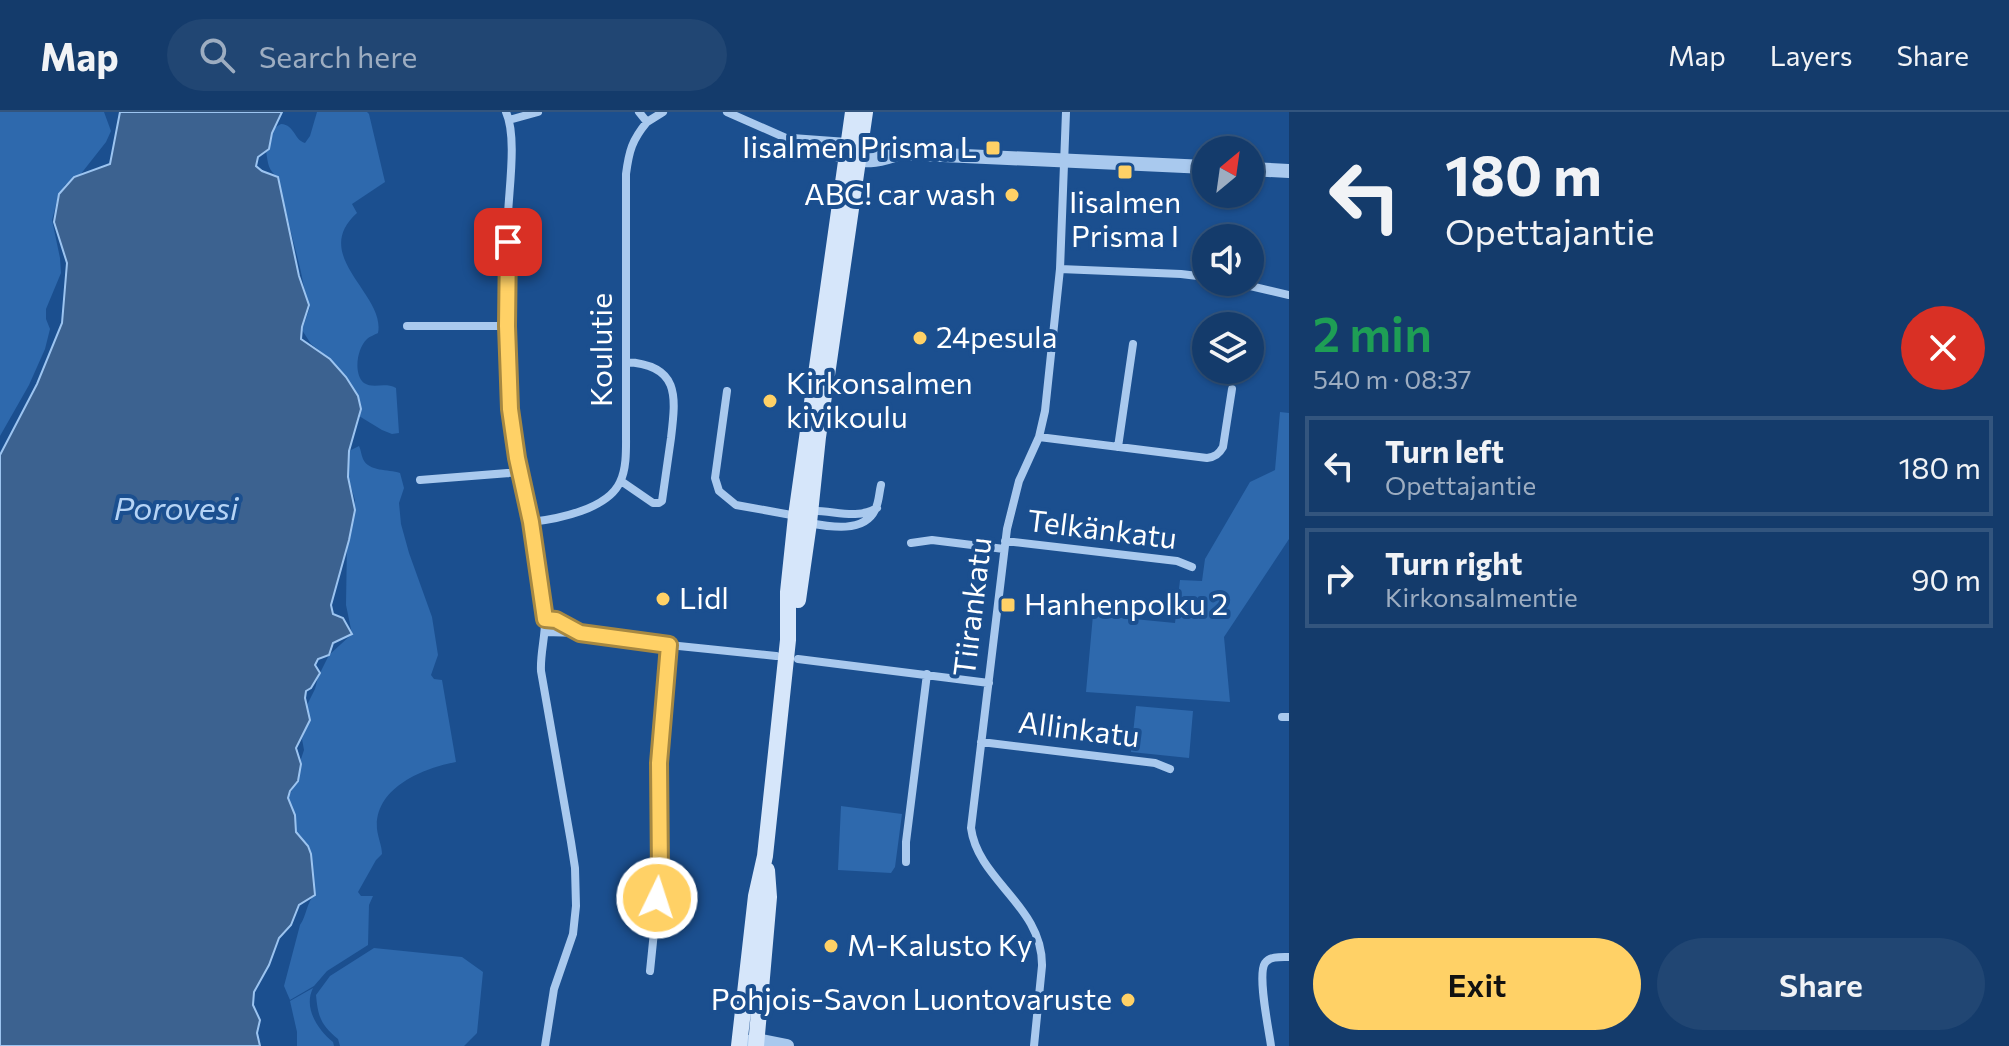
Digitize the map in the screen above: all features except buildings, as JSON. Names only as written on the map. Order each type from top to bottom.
[{"type":"main road","points":[[746,1045],[756,896],[765,856],[788,640],[788,592],[805,516],[853,151],[853,112]]},
{"type":"main road","points":[[853,151],[865,112]]},
{"type":"street","points":[[538,112],[508,116],[511,147],[507,326],[510,409],[545,619],[541,671],[575,868],[573,934],[554,989],[545,1046]]},
{"type":"street","points":[[639,112],[647,122],[663,112]]},
{"type":"street","points":[[727,112],[822,154],[853,151]]},
{"type":"street","name":"Tiirankatu","points":[[1034,1046],[1042,966],[1039,942],[1031,923],[981,856],[971,828],[1004,545],[1013,499],[1039,437],[1045,411],[1060,269],[1066,112]]},
{"type":"street","name":"Koulutie","points":[[621,481],[625,458],[626,174],[634,139],[647,122]]},
{"type":"street","points":[[781,137],[883,160],[900,153],[1192,166]]},
{"type":"street","points":[[1264,170],[1289,171]]},
{"type":"street","points":[[1060,269],[1192,275]]},
{"type":"street","points":[[1264,289],[1289,295]]},
{"type":"street","points":[[407,326],[507,326]]},
{"type":"street","points":[[1118,447],[1133,344]]},
{"type":"street","points":[[531,522],[580,511],[599,503],[621,481],[653,503],[662,501],[675,403],[671,386],[660,372],[647,365],[626,362]]},
{"type":"street","points":[[1039,437],[1215,457],[1223,447],[1232,389]]},
{"type":"street","points":[[727,391],[715,478],[719,491],[736,505],[848,526],[860,525],[870,519],[877,508],[881,485]]},
{"type":"street","points":[[420,480],[521,472]]},
{"type":"street","points":[[805,516],[859,515],[877,508]]},
{"type":"street","name":"Telkänkatu","points":[[911,543],[932,540],[1004,545],[1177,561],[1192,567]]},
{"type":"street","points":[[545,619],[556,620],[580,633]]},
{"type":"street","points":[[545,632],[580,633],[776,656]]},
{"type":"street","points":[[650,971],[660,873],[659,763],[669,645]]},
{"type":"street","points":[[798,659],[989,683]]},
{"type":"street","points":[[906,862],[927,674]]},
{"type":"street","name":"Allinkatu","points":[[981,742],[1155,763],[1170,769]]},
{"type":"street","points":[[1271,1046],[1262,977],[1265,962],[1276,957],[1289,957]]},
{"type":"street","points":[[746,1045],[787,1046]]},
{"type":"shaded area","points":[[0,112],[104,112],[111,131],[80,175],[65,185],[58,197],[52,220],[61,273],[46,309],[50,329],[29,385],[0,436]]},
{"type":"shaded area","points":[[317,112],[369,114],[385,182],[352,204],[357,213],[344,229],[341,244],[345,260],[377,318],[378,333],[367,339],[361,348],[358,374],[368,385],[396,388],[399,433],[382,430],[359,416],[330,359],[311,344],[302,330],[310,307],[278,177],[270,169],[266,151],[274,128],[281,124],[289,127],[305,143]]},
{"type":"shaded area","points":[[1280,412],[1289,413],[1289,539],[1224,637],[1230,702],[1086,692],[1093,615],[1175,623],[1180,580],[1202,581],[1205,559],[1250,482],[1275,470]]},
{"type":"shaded area","points":[[359,446],[363,459],[370,466],[400,473],[404,488],[399,503],[401,524],[432,617],[438,655],[431,675],[434,679],[442,680],[456,762],[429,769],[403,782],[383,802],[377,829],[382,854],[358,892],[361,896],[373,896],[369,905],[368,945],[290,1000],[284,986],[300,925],[315,894],[308,846],[296,832],[295,815],[288,798],[299,776],[304,750],[302,739],[310,719],[307,705],[329,655],[352,634],[346,605],[347,542],[355,500],[348,477],[349,451]]},
{"type":"shaded area","points":[[1136,706],[1193,711],[1189,758],[1131,752]]},
{"type":"shaded area","points":[[841,806],[902,814],[895,867],[891,873],[838,870]]},
{"type":"shaded area","points":[[374,948],[462,957],[483,972],[477,1033],[464,1046],[340,1046],[338,1039],[321,1020],[316,995],[330,976]]},
{"type":"shaded area","points":[[313,988],[311,1011],[317,1025],[334,1046],[297,1046],[290,1001]]},
{"type":"water","name":"Porovesi","points":[[120,112],[282,112],[272,133],[269,149],[258,157],[256,166],[278,177],[299,276],[309,305],[301,339],[330,359],[346,377],[358,396],[361,409],[349,451],[348,477],[355,510],[331,605],[333,614],[343,618],[352,634],[333,643],[329,655],[318,659],[315,665],[320,673],[306,691],[310,720],[296,748],[301,764],[298,781],[288,798],[295,815],[296,832],[311,854],[315,895],[299,905],[291,925],[279,938],[254,992],[253,1005],[260,1020],[257,1033],[260,1046],[0,1046],[0,455],[37,384],[62,323],[67,263],[54,222],[59,194],[74,177],[110,164]]},
{"type":"place","name":"Iisalmen Prisma L","points":[[993,148]]},
{"type":"place","name":"Iisalmen Prisma I","points":[[1125,172]]},
{"type":"place","name":"ABC! car wash","points":[[1012,195]]},
{"type":"place","name":"24pesula","points":[[920,338]]},
{"type":"place","name":"Kirkonsalmen kivikoulu","points":[[770,401]]},
{"type":"place","name":"Lidl","points":[[663,599]]},
{"type":"place","name":"Hanhenpolku 2","points":[[1008,605]]},
{"type":"place","name":"M-Kalusto Ky","points":[[831,946]]},
{"type":"place","name":"Pohjois-Savon Luontovaruste","points":[[1128,1000]]},
{"type":"route","points":[[508,242],[508,389],[545,619],[556,620],[580,633],[669,645],[659,763],[660,873],[657,898]]}]
